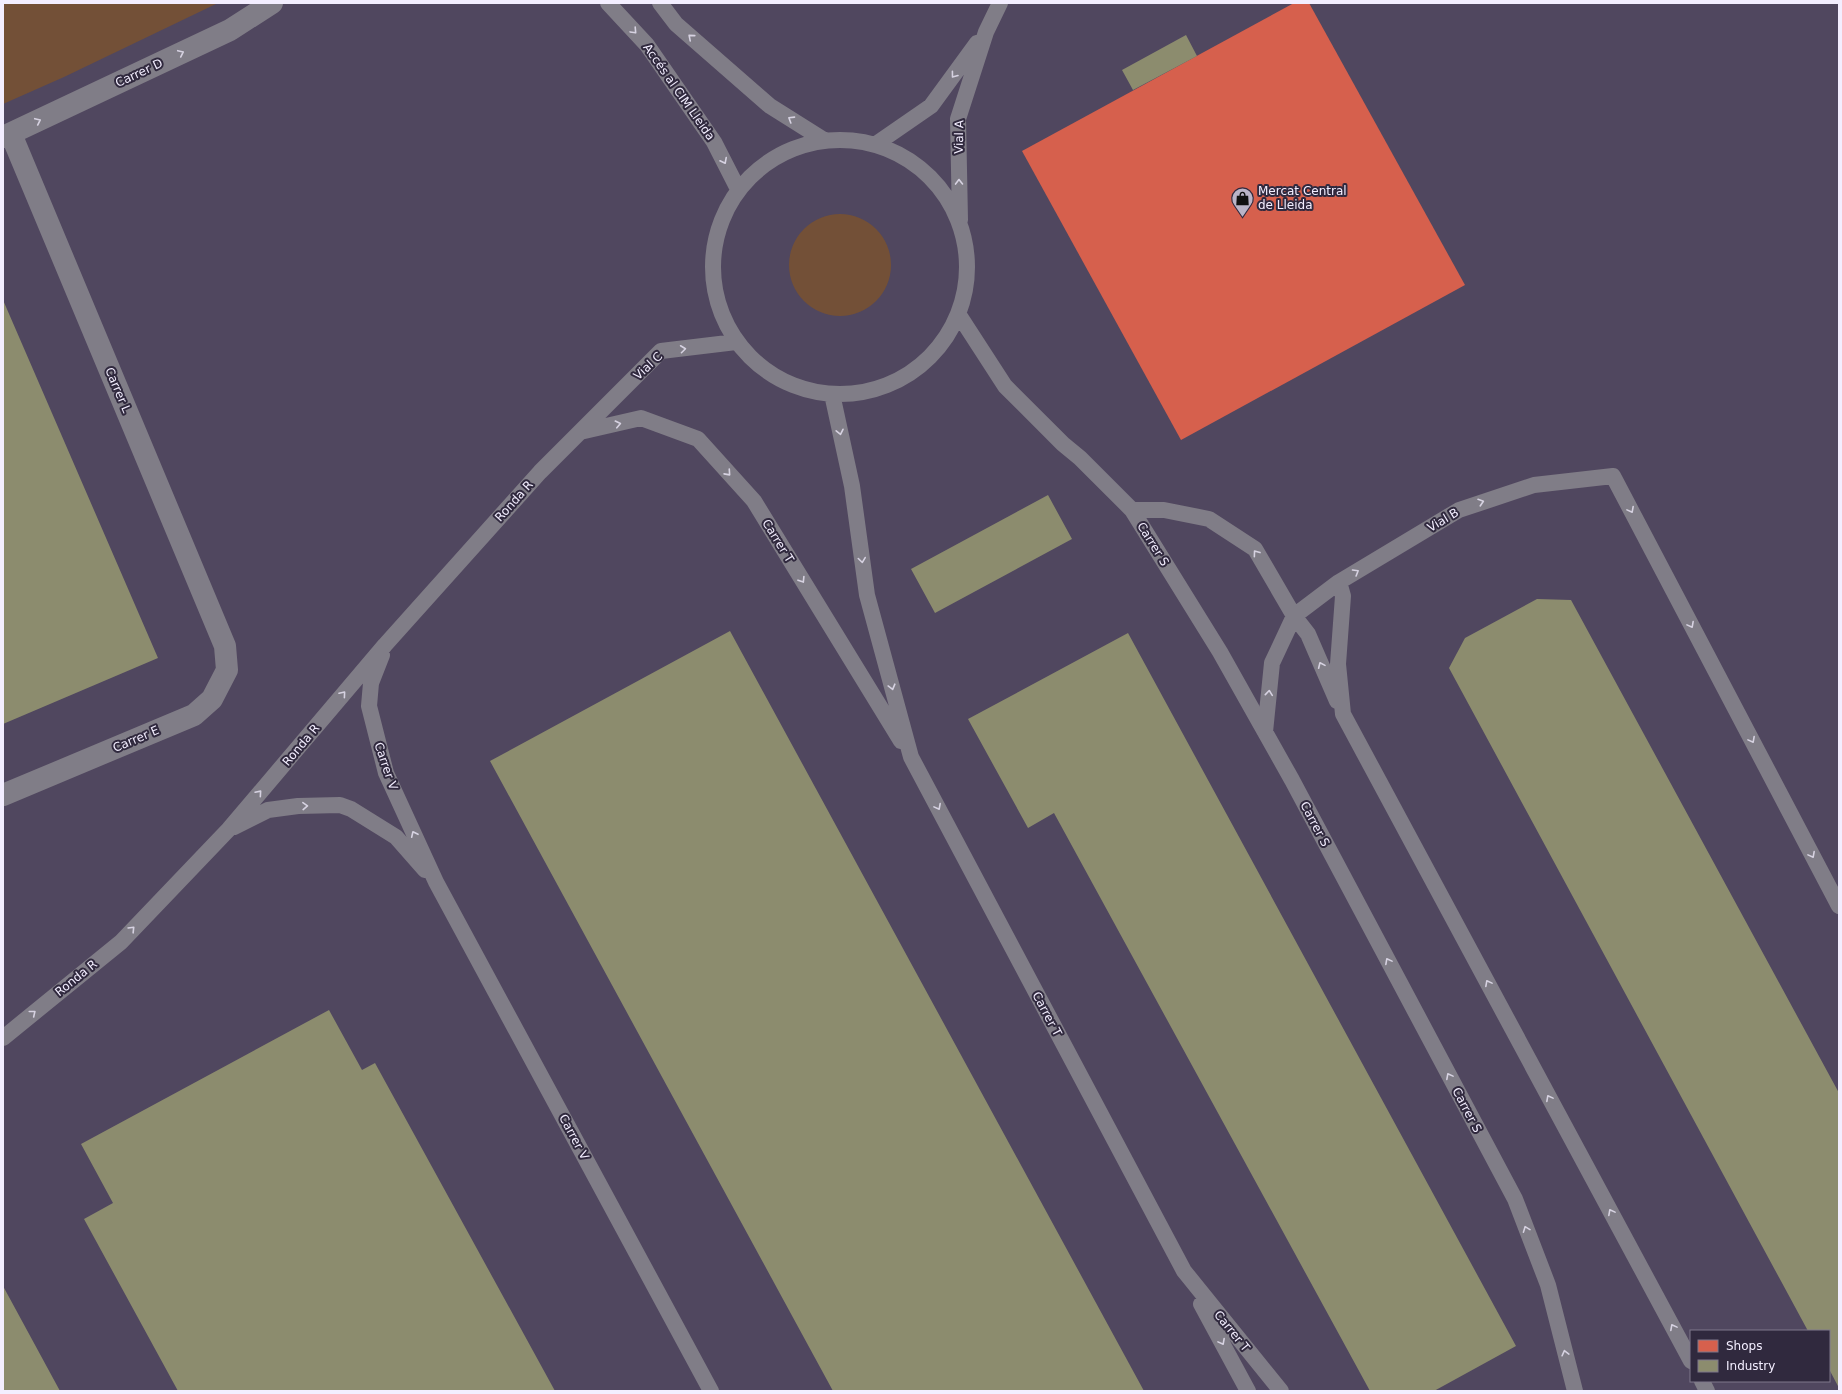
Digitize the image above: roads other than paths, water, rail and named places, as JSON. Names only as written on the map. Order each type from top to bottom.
[{"type":"street","name":"Carrer D","points":[[7,135],[230,30],[272,3]]},
{"type":"street","name":"Carrer L","points":[[7,135],[225,646]]},
{"type":"street","name":"Carrer E","points":[[3,795],[194,715],[212,699],[227,670],[225,646]]},
{"type":"lane","name":"Accés al CIM Lleida","points":[[608,3],[647,45],[714,142],[738,189]]},
{"type":"lane","points":[[660,3],[676,24],[770,106],[824,140]]},
{"type":"lane","name":"Vial A","points":[[960,221],[958,119],[986,32],[1000,3]]},
{"type":"lane","name":"Vial A","points":[[876,144],[931,106],[986,32]]},
{"type":"lane","points":[[850,139],[876,144],[911,161],[940,187],[960,221],[967,252],[967,284],[959,315],[938,349],[908,375],[872,391],[832,394],[795,387],[769,373],[736,342],[718,306],[712,265],[719,225],[738,189],[762,165],[792,148],[824,140],[850,139]]},
{"type":"lane","name":"Carrer S","points":[[959,315],[1005,386],[1132,510],[1220,652],[1265,732],[1515,1199],[1548,1285],[1575,1391]]},
{"type":"lane","name":"Vial C","points":[[580,432],[661,351],[736,342]]},
{"type":"lane","name":"Carrer T","points":[[832,394],[852,486],[867,595],[910,757]]},
{"type":"lane","name":"Carrer T","points":[[580,432],[641,418],[698,439],[754,501],[910,757],[1248,1391]]},
{"type":"lane","name":"Ronda R","points":[[3,1038],[121,942],[229,829],[385,645],[540,472],[580,432]]},
{"type":"lane","name":"Vial B","points":[[1265,732],[1272,663],[1294,616],[1339,582],[1459,510],[1534,485],[1612,476],[1839,906]]},
{"type":"lane","points":[[1132,510],[1164,510],[1209,519],[1255,549],[1294,616],[1308,634],[1343,714],[1690,1359]]},
{"type":"lane","points":[[1339,582],[1343,596],[1338,664],[1343,714]]},
{"type":"lane","name":"Carrer V","points":[[385,645],[372,683],[370,714],[386,773],[436,882],[711,1391]]},
{"type":"lane","name":"Carrer V","points":[[229,829],[268,810],[298,806],[340,805],[351,809],[396,837],[436,882]]},
{"type":"lane","name":"Carrer T","points":[[1184,1271],[1281,1391]]},
{"type":"lane","points":[[1702,1382],[1707,1391]]},
{"type":"place","name":"Mercat Central de Lleida","points":[[1243,218]]}]
